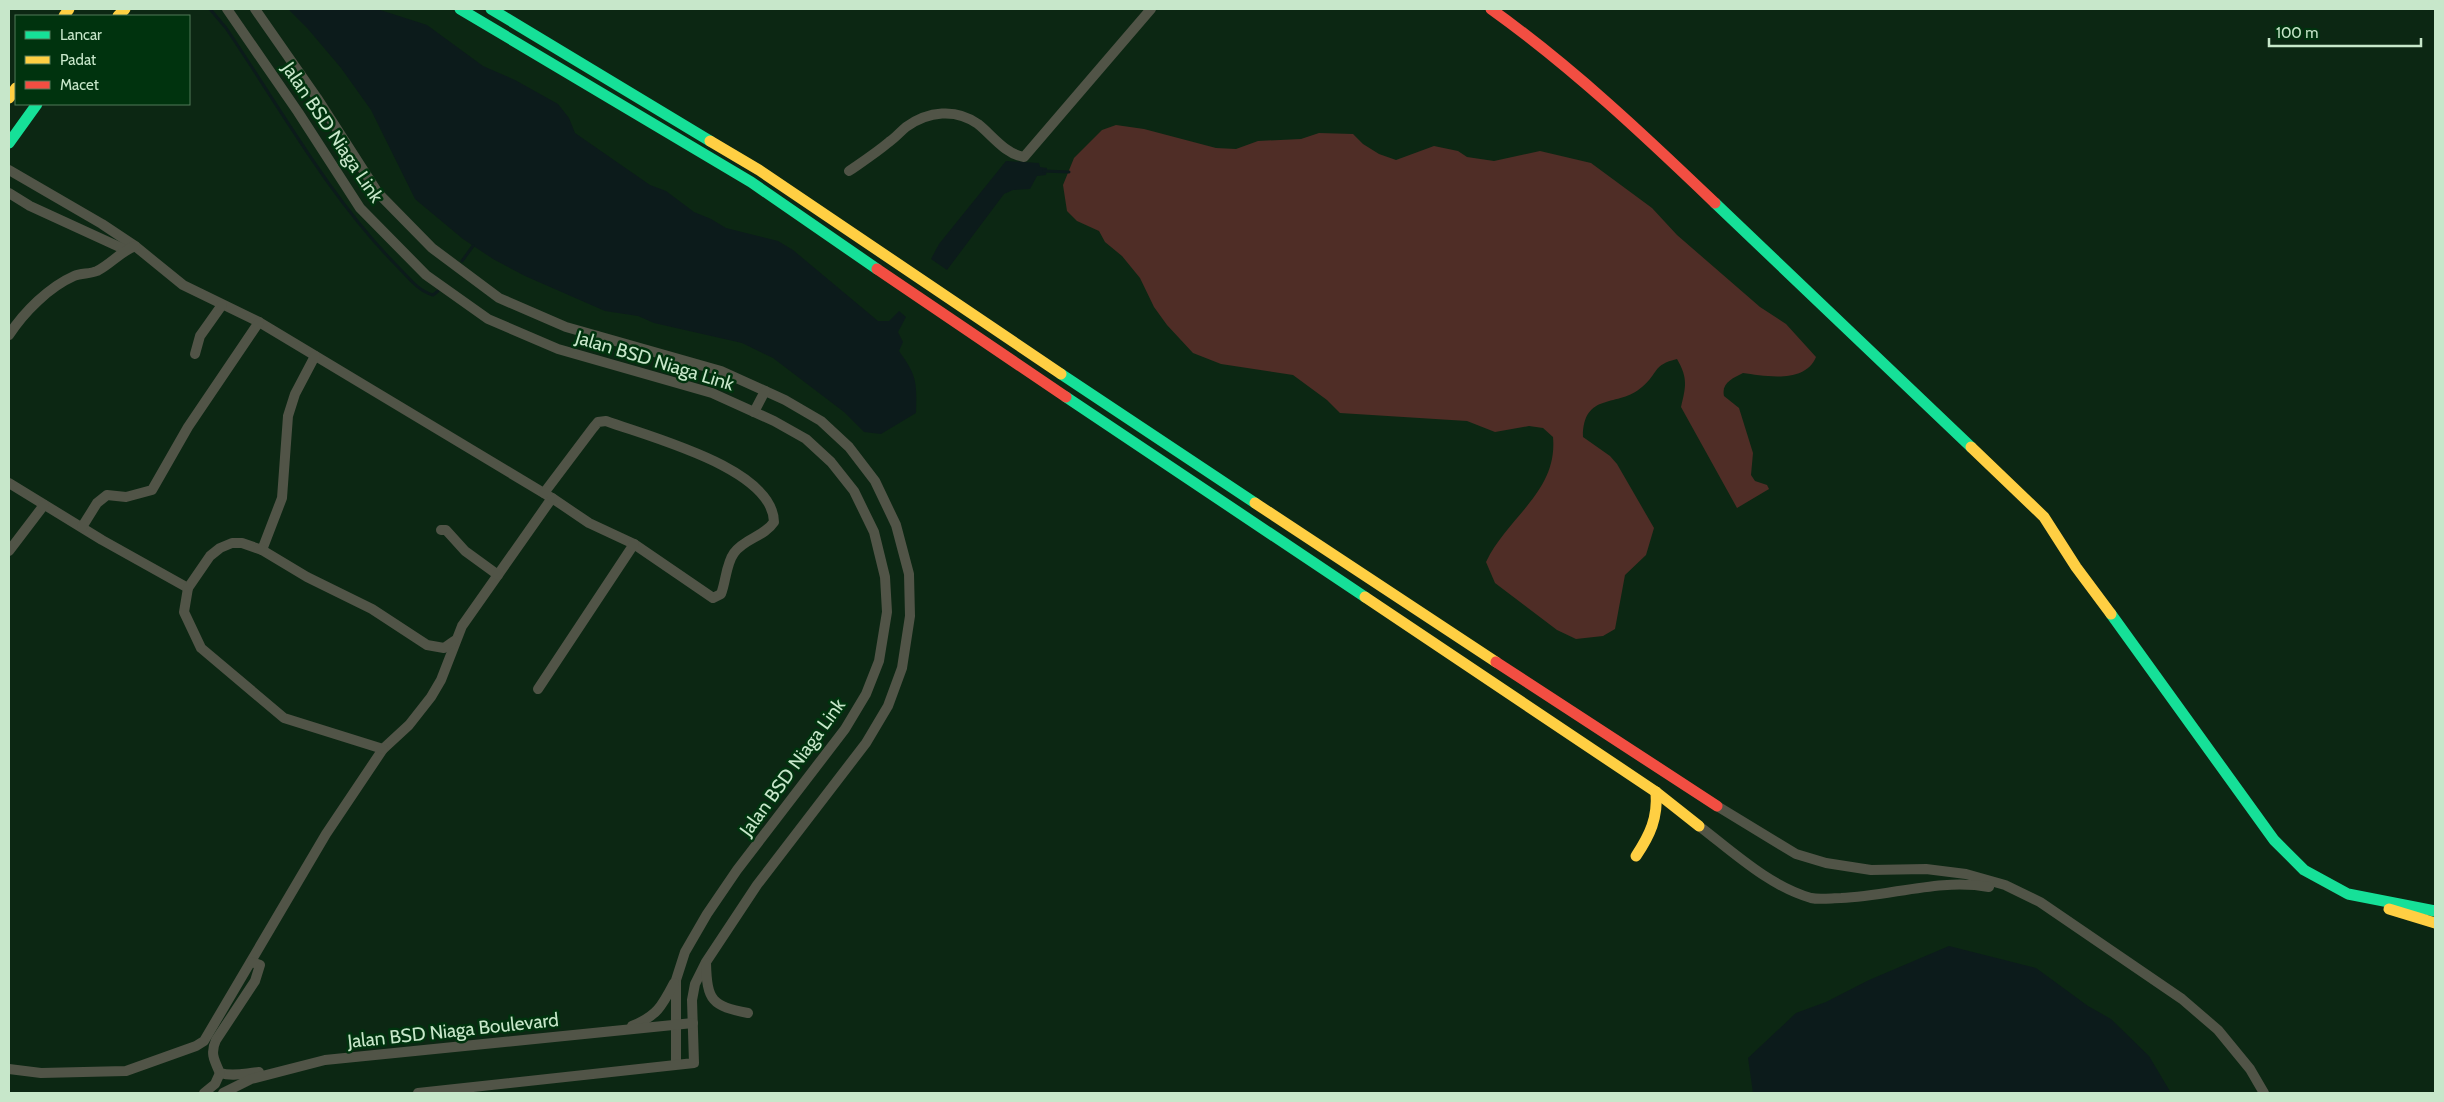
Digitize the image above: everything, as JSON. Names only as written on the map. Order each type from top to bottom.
[{"type":"main road","points":[[460,9],[751,182],[954,322],[1656,792],[1699,826]]},
{"type":"main road","points":[[491,9],[760,170],[963,310],[1665,774],[1717,806]]},
{"type":"main road","points":[[1491,9],[1529,36],[1622,114],[2044,517],[2076,567],[2173,697],[2274,840],[2304,870],[2348,894],[2435,911]]},
{"type":"main road","points":[[9,143],[36,105]]},
{"type":"main road","points":[[1636,856],[1655,829],[1656,792]]},
{"type":"main road","points":[[2362,897],[2406,916],[2435,923]]},
{"type":"street","name":"Jalan BSD Niaga Link","points":[[227,9],[298,112],[360,208],[426,275],[488,318],[558,349],[712,393],[806,439],[831,462],[854,491],[874,532],[885,577],[887,612],[879,661],[866,694],[845,729],[737,870],[707,914],[685,952],[676,980],[676,1064],[694,1063],[692,1000],[695,984],[706,962],[757,885],[866,743],[884,714],[902,668],[910,616],[909,574],[898,533],[875,481],[849,447],[821,421],[765,391],[721,371],[566,327],[499,298],[432,248],[378,193],[317,98],[255,9]]},
{"type":"street","points":[[848,171],[890,142],[906,127],[922,118],[942,113],[960,115],[976,124],[1015,156],[1024,157],[1151,9]]},
{"type":"street","points":[[9,170],[33,186],[102,224],[130,248],[183,286],[259,322],[548,496],[589,523],[634,544],[709,596],[716,598],[722,590],[731,558],[735,551],[747,541],[769,530],[774,522],[774,512],[750,481],[726,465],[606,421],[598,422],[548,496],[498,575],[462,626],[441,680],[431,697],[409,725],[383,749],[326,834],[208,1036],[196,1046],[126,1071],[41,1073],[9,1069]]},
{"type":"street","points":[[9,193],[30,206],[130,248]]},
{"type":"street","points":[[9,335],[17,322],[47,294],[76,275],[96,271],[130,248]]},
{"type":"street","points":[[195,354],[200,336],[222,305]]},
{"type":"street","points":[[82,527],[97,503],[107,495],[126,497],[152,490],[188,427],[259,322]]},
{"type":"street","points":[[262,550],[282,498],[288,416],[295,394],[315,356]]},
{"type":"street","points":[[754,412],[765,391]]},
{"type":"street","points":[[9,483],[188,588]]},
{"type":"street","points":[[9,551],[44,505]]},
{"type":"street","points":[[441,530],[446,530],[465,552],[498,575]]},
{"type":"street","points":[[383,749],[284,718],[201,648],[184,612],[188,588],[210,556],[220,548],[232,543],[242,543],[262,550],[307,577],[372,609],[427,645],[444,648],[456,639]]},
{"type":"street","points":[[538,689],[634,544]]},
{"type":"street","points":[[1717,806],[1796,854],[1826,863],[1871,870],[1926,869],[1966,874],[2005,886],[2040,902],[2182,1000],[2218,1030],[2250,1068],[2264,1093]]},
{"type":"street","points":[[1699,826],[1779,884],[1812,898],[1863,897],[1929,886],[1967,883],[2005,890],[2040,902]]},
{"type":"street","points":[[252,962],[260,966],[255,981],[213,1047],[212,1057],[220,1073],[235,1077],[243,1073],[277,1072]]},
{"type":"street","points":[[706,962],[707,983],[712,998],[722,1008],[748,1014]]},
{"type":"street","points":[[622,1031],[648,1019],[661,1009],[676,980]]},
{"type":"street","name":"Jalan BSD Niaga Boulevard","points":[[223,1093],[251,1079],[325,1060],[693,1023]]},
{"type":"street","points":[[418,1093],[676,1064]]},
{"type":"street","points":[[204,1093],[215,1084],[220,1073]]},
{"type":"shaded area","points":[[288,9],[377,9],[427,25],[483,66],[515,80],[558,104],[569,118],[575,133],[650,185],[666,191],[694,212],[726,228],[778,241],[793,250],[878,321],[889,321],[899,311],[906,317],[898,332],[903,342],[899,351],[913,373],[915,380],[916,413],[881,434],[864,432],[844,412],[773,358],[742,343],[654,323],[638,316],[605,311],[525,276],[493,259],[463,239],[415,199],[371,110],[341,68],[308,29]]},
{"type":"shaded area","points":[[1116,125],[1144,129],[1216,148],[1236,149],[1258,141],[1301,139],[1319,133],[1353,134],[1363,144],[1379,154],[1396,160],[1434,146],[1458,151],[1467,157],[1494,161],[1540,151],[1591,163],[1652,208],[1677,235],[1760,307],[1786,324],[1816,357],[1811,366],[1794,375],[1762,376],[1743,373],[1726,384],[1724,388],[1724,396],[1739,408],[1753,453],[1751,475],[1755,481],[1767,485],[1769,489],[1737,508],[1681,407],[1685,382],[1677,359],[1659,367],[1642,387],[1633,393],[1596,407],[1589,413],[1583,437],[1610,456],[1617,464],[1654,528],[1646,555],[1625,575],[1615,629],[1603,636],[1576,639],[1557,630],[1495,583],[1486,562],[1506,531],[1540,489],[1548,473],[1552,456],[1553,437],[1543,428],[1529,426],[1495,432],[1467,421],[1340,413],[1327,400],[1293,375],[1221,364],[1193,353],[1167,325],[1154,307],[1140,278],[1122,256],[1105,242],[1099,231],[1077,221],[1067,211],[1063,185],[1074,158],[1102,130]]},
{"type":"shaded area","points":[[1006,161],[1039,163],[1040,167],[1047,168],[1046,175],[1037,176],[1030,189],[1013,190],[1004,194],[947,270],[931,259],[939,244]]},
{"type":"shaded area","points":[[1949,946],[2036,968],[2088,1006],[2111,1019],[2149,1056],[2171,1093],[1753,1093],[1748,1058],[1796,1013],[1826,1002],[1869,980]]},
{"type":"waterway","points":[[210,9],[226,28],[307,152],[350,212],[373,240],[414,283],[433,295],[438,291]]},
{"type":"waterway","points":[[1044,171],[1069,172]]},
{"type":"waterway","points":[[462,261],[473,246]]},
{"type":"traffic: fast","points":[[460,9],[751,182],[877,269]]},
{"type":"traffic: fast","points":[[491,9],[710,141]]},
{"type":"traffic: fast","points":[[9,143],[36,105]]},
{"type":"traffic: fast","points":[[1715,203],[1971,447]]},
{"type":"traffic: fast","points":[[1061,374],[1255,503]]},
{"type":"traffic: fast","points":[[1066,397],[1365,597]]},
{"type":"traffic: fast","points":[[2111,614],[2274,840],[2304,870],[2348,894],[2435,911]]},
{"type":"traffic: slow","points":[[65,15],[69,9]]},
{"type":"traffic: slow","points":[[119,15],[125,9]]},
{"type":"traffic: slow","points":[[9,98],[15,89]]},
{"type":"traffic: slow","points":[[710,141],[759,170],[1061,374]]},
{"type":"traffic: slow","points":[[1971,447],[2044,517],[2076,567],[2111,614]]},
{"type":"traffic: slow","points":[[1255,503],[1496,662]]},
{"type":"traffic: slow","points":[[1365,597],[1656,792],[1699,826]]},
{"type":"traffic: slow","points":[[1636,856],[1652,826],[1656,810],[1656,792]]},
{"type":"traffic: slow","points":[[2389,909],[2435,923]]},
{"type":"traffic: jam","points":[[1491,9],[1579,78],[1715,203]]},
{"type":"traffic: jam","points":[[877,269],[1066,397]]},
{"type":"traffic: jam","points":[[1496,662],[1717,806]]}]
